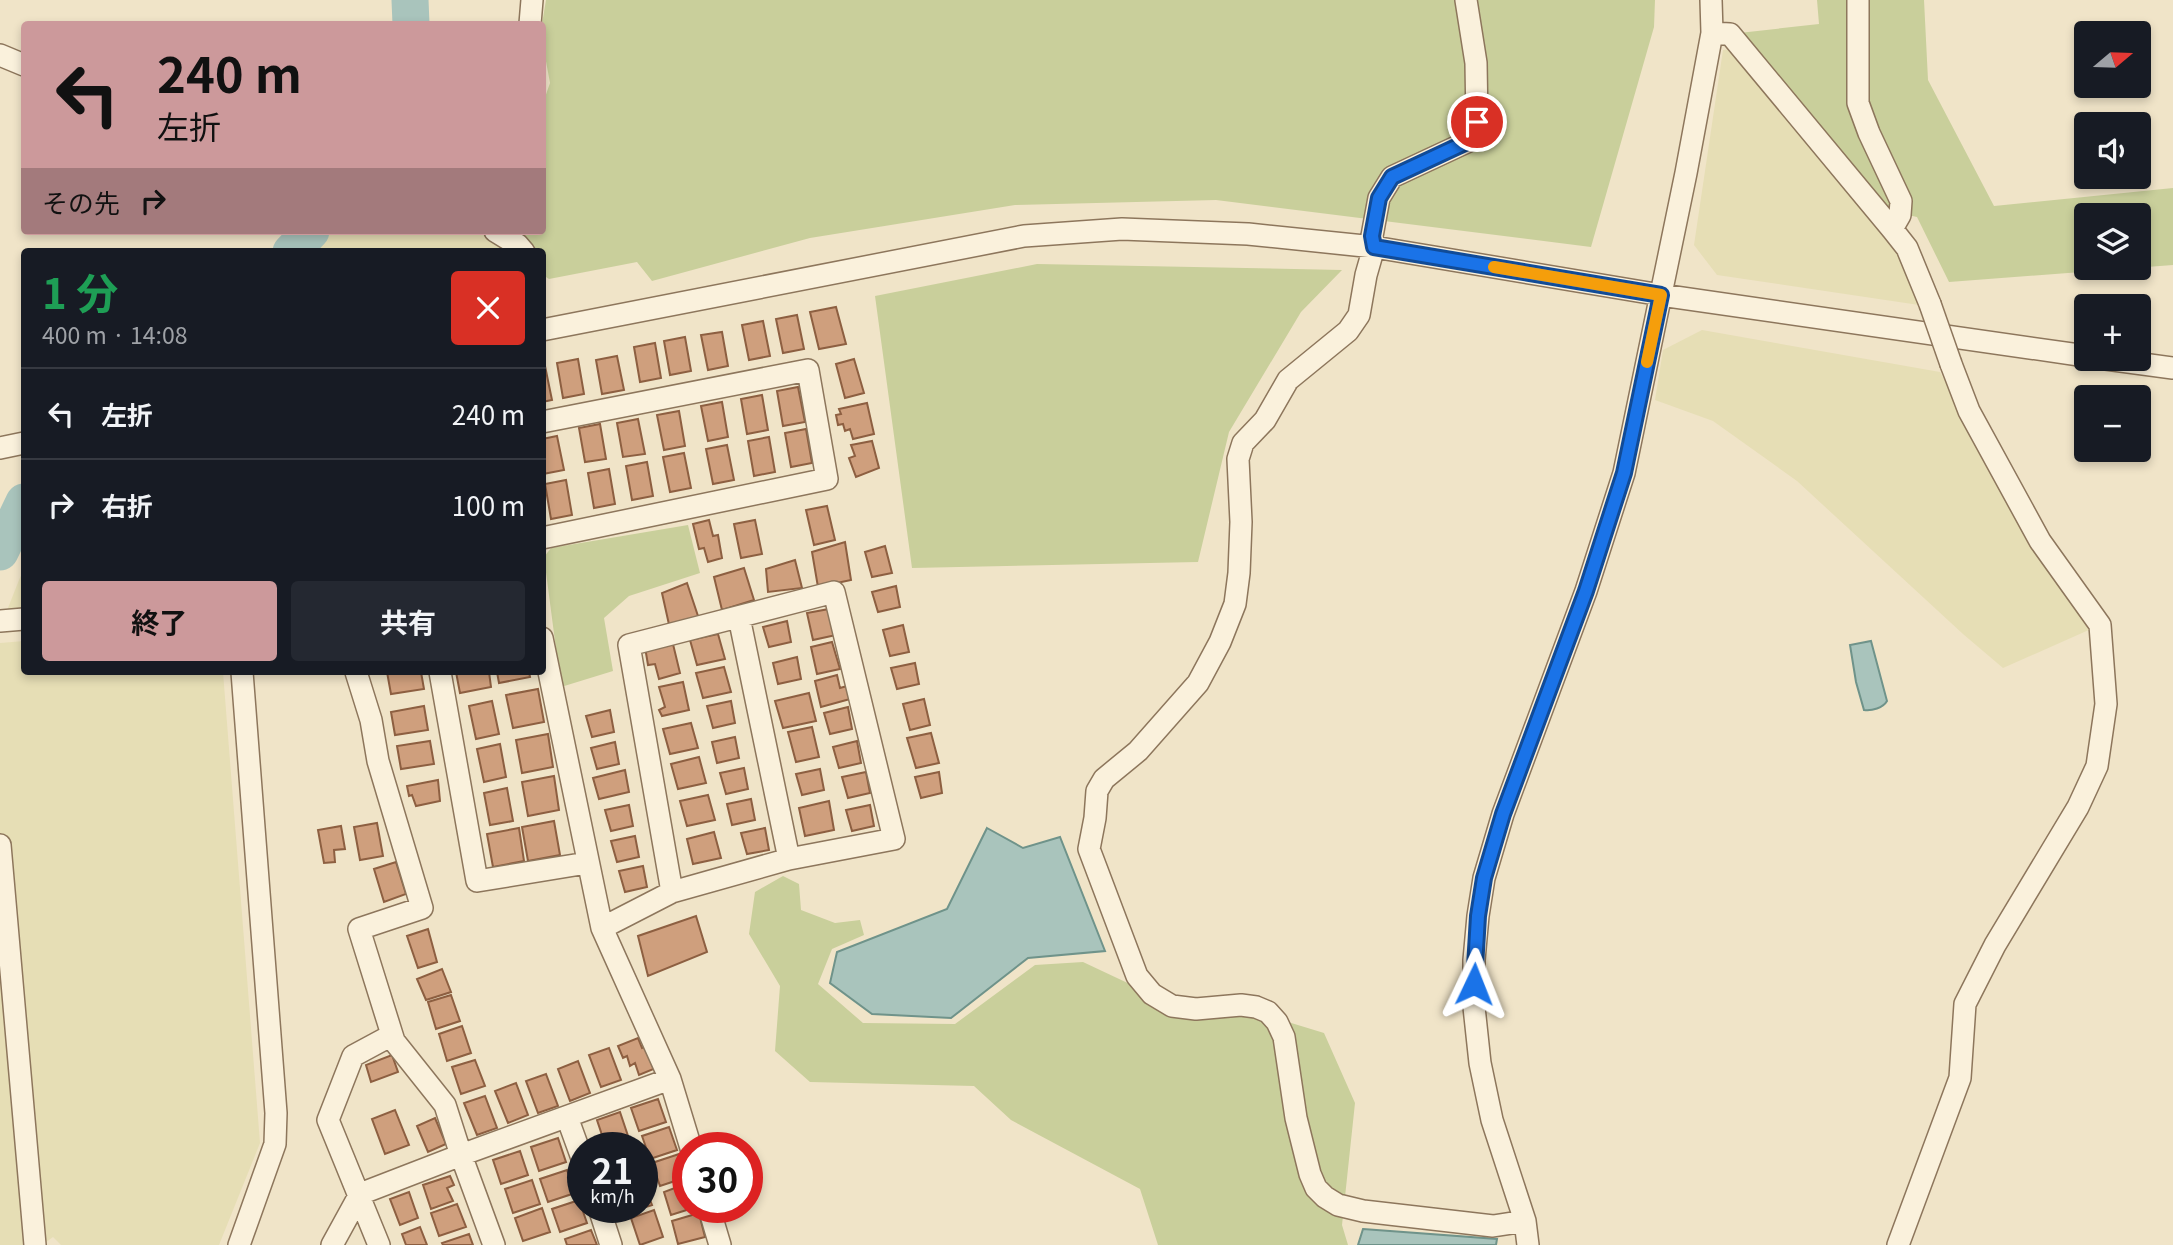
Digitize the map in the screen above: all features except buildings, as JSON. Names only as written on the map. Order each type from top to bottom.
[{"type":"street","points":[[530,21],[532,0]]},
{"type":"street","points":[[1466,0],[1476,63],[1477,122],[1469,141],[1392,177],[1379,198],[1372,236],[1374,247],[1359,315],[1348,331],[1288,380],[1265,420],[1243,443],[1238,458],[1241,522],[1235,604],[1220,642],[1198,683],[1138,751],[1104,779],[1097,791],[1096,818],[1089,849],[1137,976],[1152,995],[1172,1006],[1196,1009],[1241,1005],[1256,1007],[1268,1012],[1277,1022],[1284,1037],[1296,1118],[1310,1174],[1316,1188],[1325,1197],[1338,1205],[1363,1211],[1493,1227],[1525,1222]]},
{"type":"street","points":[[1528,1245],[1525,1222],[1492,1120],[1480,1063],[1474,1007],[1478,916],[1484,878],[1503,814],[1586,591],[1624,473],[1712,33],[1711,0]]},
{"type":"street","points":[[1858,0],[1858,103],[1901,201],[1899,215],[1892,229]]},
{"type":"street","points":[[1712,33],[1730,34],[1907,248],[1969,411],[2040,541],[2100,625],[2106,704],[2097,766],[2078,807],[1995,945],[1965,1004],[1960,1078],[1898,1245]]},
{"type":"street","points":[[0,55],[21,64]]},
{"type":"street","points":[[546,329],[1024,236],[1122,229],[1248,234],[1374,247],[1661,295],[2074,354]]},
{"type":"street","points":[[502,235],[521,248]]},
{"type":"street","points":[[2151,365],[2173,368]]},
{"type":"street","points":[[546,421],[808,370],[827,480],[546,537]]},
{"type":"street","points":[[0,448],[21,444]]},
{"type":"street","points":[[602,928],[672,892],[789,859],[894,839],[834,592],[629,645],[672,892]]},
{"type":"street","points":[[739,617],[789,859]]},
{"type":"street","points":[[0,621],[21,619]]},
{"type":"street","points":[[546,658],[602,928],[670,1079],[686,1132]]},
{"type":"street","points":[[239,1245],[275,1144],[276,1113],[242,675]]},
{"type":"street","points":[[357,675],[372,720],[378,761],[422,908],[359,929],[394,1041],[445,1105],[494,1245]]},
{"type":"street","points":[[441,675],[477,881],[587,863]]},
{"type":"street","points":[[0,845],[7,997],[35,1245]]},
{"type":"street","points":[[379,1245],[328,1120],[354,1056],[392,1035]]},
{"type":"street","points":[[332,1245],[359,1194],[670,1079]]},
{"type":"street","points":[[567,1117],[572,1132]]},
{"type":"street","points":[[604,1223],[611,1245]]},
{"type":"street","points":[[713,1223],[720,1245]]},
{"type":"shaded area","points":[[1730,49],[1895,247],[1919,305],[1717,275],[1694,245],[1723,50]]},
{"type":"shaded area","points":[[325,235],[483,235],[515,248],[312,248]]},
{"type":"shaded area","points":[[1702,330],[1940,372],[2034,547],[2100,625],[2003,668],[1797,481],[1713,421],[1655,400],[1663,350]]},
{"type":"shaded area","points":[[21,576],[21,612],[6,613]]},
{"type":"shaded area","points":[[21,641],[21,675],[223,675],[260,1143],[219,1245],[61,1245],[53,1237],[42,1245],[0,1245],[0,643]]},
{"type":"green space","points":[[546,0],[1655,0],[1654,27],[1591,247],[1216,200],[1015,205],[810,238],[652,281],[637,262],[549,279],[546,277],[546,248],[530,248],[517,235],[546,235],[546,94],[550,83],[546,61],[546,21],[542,21]]},
{"type":"green space","points":[[1817,0],[1924,0],[1928,80],[1994,206],[2173,188],[2173,265],[2151,267],[2151,203],[2074,203],[2074,272],[1949,282],[1917,217],[1875,208],[1730,34],[1819,24]]},
{"type":"green space","points":[[1037,264],[1342,270],[1301,312],[1229,432],[1198,562],[912,568],[875,296]]},
{"type":"green space","points":[[688,525],[700,573],[629,596],[604,618],[613,671],[561,687],[546,572],[546,554],[551,548]]},
{"type":"green space","points":[[783,876],[799,884],[801,910],[835,923],[860,920],[864,935],[832,949],[818,984],[863,1023],[955,1024],[1035,965],[1083,962],[1134,986],[1173,1012],[1255,1012],[1324,1033],[1355,1103],[1342,1225],[1348,1245],[1158,1245],[1140,1189],[1011,1120],[974,1086],[810,1082],[775,1051],[780,986],[749,934],[755,892]]},
{"type":"water","points":[[1871,641],[1887,701],[1883,706],[1864,710],[1850,645]]},
{"type":"water","points":[[987,828],[1023,848],[1060,837],[1105,951],[1028,958],[951,1018],[872,1014],[830,983],[837,952],[947,909]]},
{"type":"water","points":[[1363,1229],[1497,1239],[1496,1245],[1358,1245]]},
{"type":"waterway","points":[[410,0],[411,21]]},
{"type":"waterway","points":[[295,248],[307,235]]},
{"type":"waterway","points":[[0,552],[21,508]]},
{"type":"slow traffic","points":[[1494,267],[1661,295],[1647,362]]},
{"type":"route","points":[[1474,984],[1478,916],[1484,878],[1503,814],[1605,536],[1624,473],[1661,295],[1374,247],[1372,236],[1379,198],[1392,177],[1469,141],[1477,122]]}]
